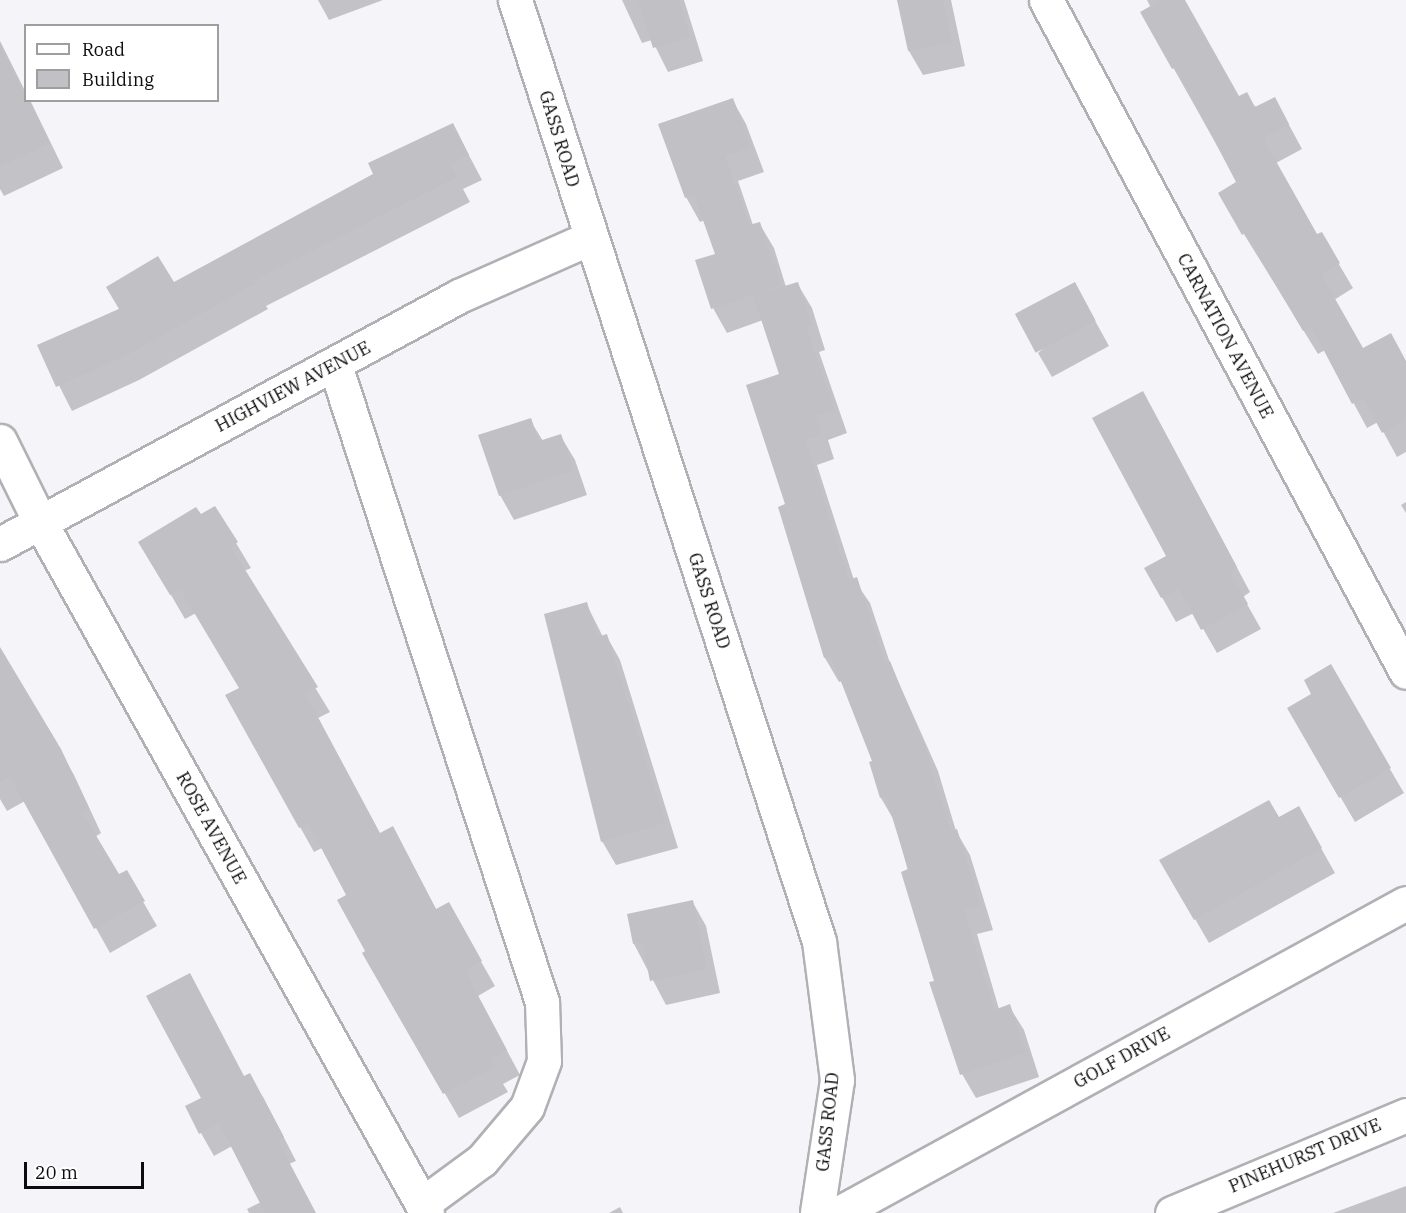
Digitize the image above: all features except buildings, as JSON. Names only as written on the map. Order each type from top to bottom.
[{"type":"street","name":"GASS ROAD","points":[[515,0],[590,238],[819,940],[837,1080],[817,1213]]},
{"type":"street","name":"CARNATION AVENUE","points":[[1046,0],[1406,672]]},
{"type":"street","name":"HIGHVIEW AVENUE","points":[[0,544],[459,296],[590,238]]},
{"type":"street","points":[[335,364],[542,1002],[544,1061],[527,1107],[482,1160],[424,1209]]},
{"type":"street","name":"ROSE AVENUE","points":[[0,441],[40,522],[424,1209]]},
{"type":"street","name":"GOLF DRIVE","points":[[839,1213],[1406,903]]},
{"type":"street","name":"PINEHURST DRIVE","points":[[1172,1213],[1406,1115]]}]
